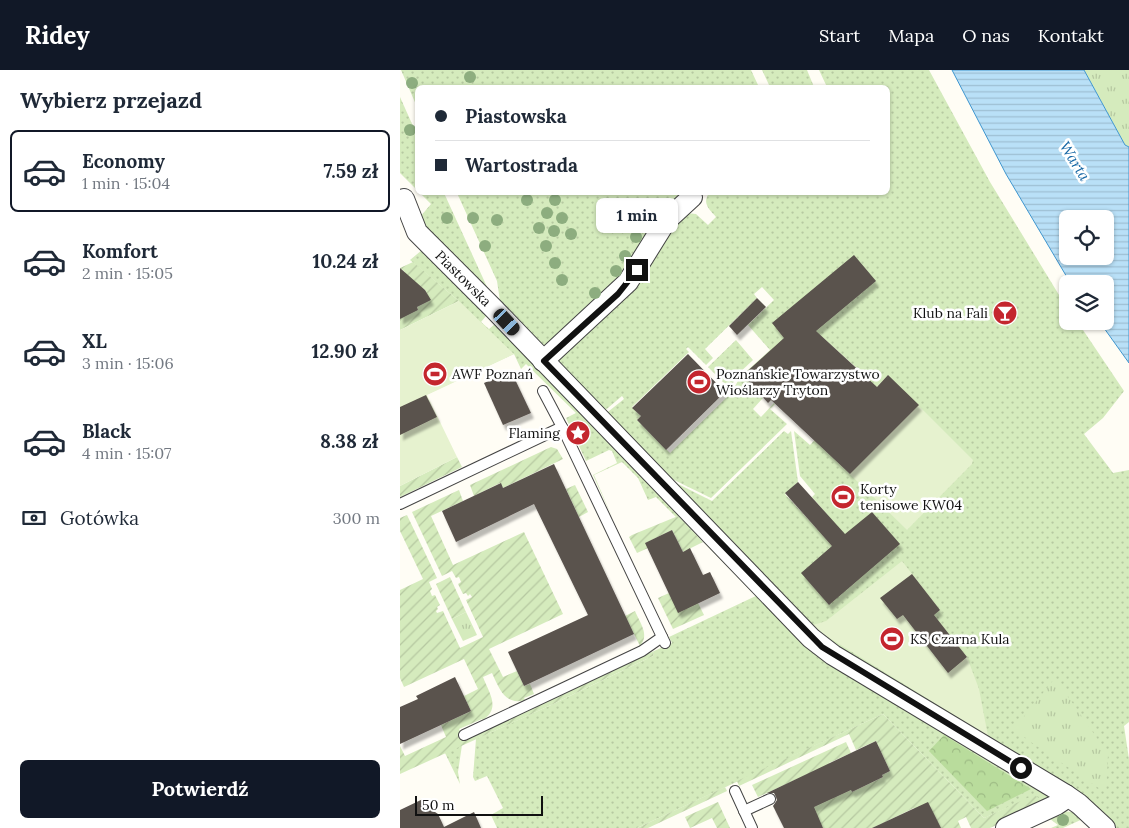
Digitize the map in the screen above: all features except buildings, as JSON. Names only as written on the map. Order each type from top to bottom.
[{"type":"street","points":[[544,361],[628,282],[666,220],[692,197]]},
{"type":"street","name":"Piastowska","points":[[404,199],[418,232],[822,647],[1066,795],[1105,828]]},
{"type":"street","points":[[1006,828],[1056,805],[1066,795]]},
{"type":"lane","points":[[464,734],[663,640],[543,391]]},
{"type":"lane","points":[[400,504],[562,427]]},
{"type":"lane","points":[[735,791],[752,828]]},
{"type":"lane","points":[[744,811],[770,799]]},
{"type":"green space","points":[[401,70],[751,70],[758,85],[415,85],[415,102]]},
{"type":"green space","points":[[762,70],[807,70],[813,85],[769,85]]},
{"type":"green space","points":[[819,70],[929,70],[990,182],[1059,295],[1059,330],[1083,330],[1124,391],[1103,418],[1084,434],[1113,473],[1129,470],[1129,722],[1124,726],[1129,759],[1129,828],[1113,828],[837,651],[672,481],[712,501],[784,431],[788,434],[791,431],[798,482],[785,494],[817,529],[830,518],[812,497],[815,494],[800,476],[794,431],[810,445],[870,380],[820,335],[753,409],[761,417],[774,403],[770,409],[787,424],[711,498],[670,478],[604,415],[624,399],[622,396],[602,413],[557,363],[558,357],[647,262],[684,213],[696,214],[708,225],[716,217],[709,209],[706,200],[708,195],[890,195],[890,85],[826,85]],"holes":[[[762,287],[774,300],[748,325],[770,350],[740,377],[732,392],[670,453],[637,420],[641,416],[632,407],[689,352],[686,349],[688,347],[706,365],[713,358],[705,349],[757,298],[754,294]]]},
{"type":"green space","points":[[1084,70],[1129,70],[1129,147],[1125,145]]},
{"type":"green space","points":[[400,97],[415,131],[415,188],[400,173]]},
{"type":"green space","points":[[422,195],[445,195],[488,289],[423,230],[420,217],[431,204]]},
{"type":"green space","points":[[458,195],[687,195],[632,268],[544,348],[501,308],[497,281]]},
{"type":"green space","points":[[422,250],[487,312],[481,322],[489,329],[495,324],[756,590],[752,592],[678,516],[676,517],[656,497],[648,500],[638,478],[622,462],[594,475],[613,519],[593,475],[617,463],[612,451],[609,450],[586,461],[566,418],[576,413],[526,364],[521,369],[514,354],[400,407],[459,301],[410,260]]},
{"type":"green space","points":[[413,262],[459,301],[400,330],[400,311],[418,310],[417,307],[430,300],[425,290],[404,274],[405,272],[400,268]]},
{"type":"green space","name":"AWF Poznań","points":[[459,301],[514,354],[427,395],[457,457],[400,486],[400,330]]},
{"type":"green space","points":[[736,340],[753,360],[737,375],[730,389],[708,367]]},
{"type":"green space","points":[[888,375],[973,460],[972,464],[907,530],[820,445]]},
{"type":"green space","points":[[551,447],[557,449],[563,459],[503,488],[500,483],[474,496],[470,485]]},
{"type":"green space","points":[[457,457],[462,467],[400,497],[400,486]]},
{"type":"green space","points":[[575,485],[588,512],[579,517],[566,489]]},
{"type":"green space","points":[[459,490],[463,501],[431,516],[453,565],[524,532],[563,614],[489,649],[503,677],[517,671],[524,686],[530,684],[534,694],[524,698],[525,700],[512,700],[504,694],[492,673],[483,677],[492,700],[491,710],[483,720],[459,729],[464,740],[654,651],[653,656],[400,774],[400,746],[405,756],[446,737],[441,725],[471,711],[464,696],[478,689],[464,659],[404,687],[400,678],[400,590],[423,579],[400,531],[400,518],[407,515],[437,578],[429,582],[432,596],[435,595],[440,605],[436,611],[437,613],[443,611],[460,648],[483,637],[466,600],[472,597],[470,594],[468,596],[466,593],[463,594],[458,584],[461,582],[459,577],[456,578],[452,571],[442,576],[412,512]]},
{"type":"green space","points":[[678,516],[703,542],[683,552],[672,530],[646,543],[648,548],[637,553],[629,537]]},
{"type":"green space","name":"KS Czarna Kula","points":[[902,561],[940,610],[934,615],[967,657],[979,689],[988,736],[810,626],[826,621]]},
{"type":"green space","points":[[450,577],[466,612],[452,619],[436,584]]},
{"type":"green space","points":[[669,593],[698,603],[704,615],[673,629],[658,598]]},
{"type":"green space","points":[[760,594],[1049,797],[1045,802],[1034,796],[984,818],[883,714],[637,828],[497,828],[491,815],[503,808],[487,776],[475,781],[473,777],[476,739],[653,656],[654,651],[672,643],[669,637]]},
{"type":"green space","points":[[635,611],[644,633],[643,642],[640,646],[625,616]]},
{"type":"green space","points":[[466,612],[477,635],[463,641],[452,619]]},
{"type":"green space","points":[[1055,678],[1108,754],[1106,793],[1013,730]]},
{"type":"green space","points":[[883,714],[984,818],[1034,795],[1045,802],[990,828],[971,828],[966,817],[958,821],[961,828],[940,828],[914,808],[873,828],[823,828],[815,813],[808,774],[758,797],[752,785],[846,742],[851,753],[829,763],[843,793],[851,790],[852,792],[883,777],[882,775],[890,771],[876,741],[856,750],[849,734],[739,786],[737,781]]},
{"type":"green space","points":[[944,735],[1031,789],[987,811],[929,751]]},
{"type":"green space","points":[[462,745],[458,772],[460,784],[445,753]]},
{"type":"green space","points":[[725,787],[727,791],[648,828],[637,828]]},
{"type":"green space","points":[[718,802],[730,828],[717,828],[712,818],[690,828],[685,817]]},
{"type":"green space","points":[[1060,811],[1074,812],[1085,818],[1063,828],[1051,828],[1058,825],[1046,816]]},
{"type":"water","name":"Warta","points":[[952,70],[1084,70],[1125,145],[1129,147],[1129,363],[1105,330],[1114,330],[1114,275],[1066,275],[1060,265],[1114,265],[1114,210],[1059,210],[1059,264],[1006,174]]},
{"type":"place","name":"Klub na Fali","points":[[1005,313]]},
{"type":"place","name":"AWF Poznań","points":[[435,374]]},
{"type":"place","name":"Poznańskie Towarzystwo Wioślarzy Tryton","points":[[699,382]]},
{"type":"place","name":"Flaming","points":[[578,433]]},
{"type":"place","name":"Korty tenisowe KW04","points":[[843,497]]},
{"type":"place","name":"KS Czarna Kula","points":[[892,639]]},
{"type":"route","points":[[637,270],[618,294],[556,348],[544,361],[811,638],[833,655],[1021,768]]}]
